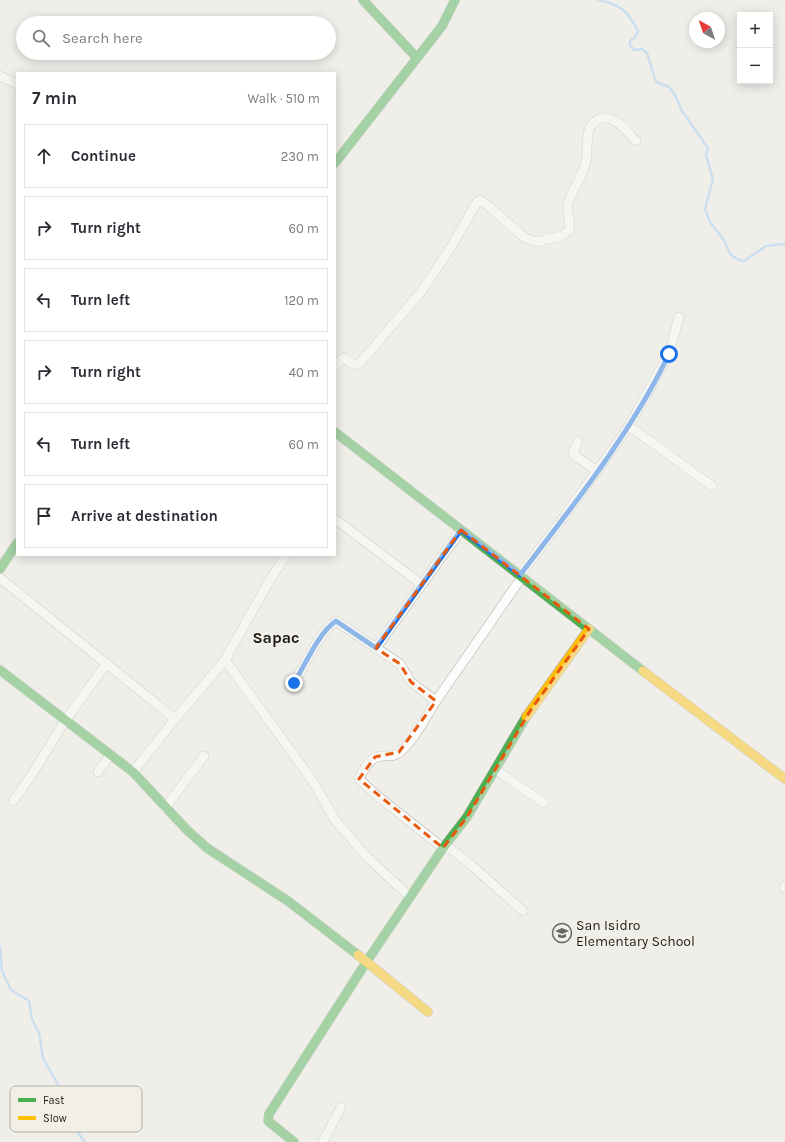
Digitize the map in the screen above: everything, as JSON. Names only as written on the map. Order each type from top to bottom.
[{"type":"street","points":[[363,0],[416,57]]},
{"type":"street","points":[[336,162],[416,57],[442,26],[455,0]]},
{"type":"street","points":[[0,76],[16,84]]},
{"type":"street","points":[[336,365],[343,358],[355,365],[360,363],[421,292],[448,252],[477,202],[480,200],[486,204],[525,238],[536,242],[561,236],[569,231],[570,226],[567,210],[586,160],[589,129],[593,123],[598,119],[606,117],[613,120],[636,141]]},
{"type":"street","points":[[523,911],[469,863],[445,847],[375,794],[359,779],[370,761],[375,757],[395,755],[400,752],[414,735],[521,576],[629,426],[669,354],[679,317]]},
{"type":"street","points":[[629,426],[712,486]]},
{"type":"street","points":[[336,433],[785,780]]},
{"type":"street","points":[[578,441],[573,453],[597,471]]},
{"type":"street","points":[[336,520],[421,584]]},
{"type":"street","points":[[376,648],[461,530]]},
{"type":"street","points":[[0,569],[16,545]]},
{"type":"street","points":[[133,772],[225,660],[268,583],[285,556]]},
{"type":"street","points":[[0,578],[175,719]]},
{"type":"street","points":[[294,683],[316,646],[331,624],[336,621],[400,664],[411,682],[436,701]]},
{"type":"street","points":[[294,1142],[268,1121],[269,1114],[367,961],[496,770],[530,711],[589,629]]},
{"type":"street","points":[[225,660],[312,780],[335,820],[367,857],[410,897]]},
{"type":"street","points":[[13,801],[31,776],[65,722],[107,663]]},
{"type":"street","points":[[0,670],[65,722],[133,772],[150,787],[183,828],[207,849],[288,902],[367,961],[382,976],[428,1012]]},
{"type":"street","points":[[98,772],[110,755]]},
{"type":"street","points":[[166,808],[204,756]]},
{"type":"street","points":[[496,770],[544,803]]},
{"type":"street","points":[[323,1142],[341,1107]]},
{"type":"highlighted area","points":[[461,530],[589,629],[530,711],[467,817],[443,848],[359,779],[375,757],[399,752],[436,701],[411,682],[400,664],[376,648]]},
{"type":"waterway","points":[[598,0],[618,6],[631,18],[638,31],[636,36],[630,41],[630,45],[634,50],[642,49],[647,53],[656,82],[669,87],[675,95],[682,111],[708,148],[706,155],[713,179],[705,209],[710,222],[724,240],[730,254],[739,260],[744,261],[766,246],[785,244]]},
{"type":"waterway","points":[[0,947],[2,971],[11,990],[29,1001],[32,1019],[39,1033],[43,1058],[59,1086]]},
{"type":"waterway","points":[[77,1132],[85,1142]]},
{"type":"traffic: fast","points":[[363,0],[416,57]]},
{"type":"traffic: fast","points":[[336,162],[442,26],[455,0]]},
{"type":"traffic: fast","points":[[336,433],[643,671]]},
{"type":"traffic: fast","points":[[0,569],[16,545]]},
{"type":"traffic: fast","points":[[0,670],[133,772],[187,830],[207,848],[288,901],[358,955]]},
{"type":"traffic: fast","points":[[294,1142],[268,1121],[269,1114],[367,961],[443,848],[467,817],[526,717]]},
{"type":"traffic: slow","points":[[526,717],[589,629]]},
{"type":"traffic: slow","points":[[643,671],[785,779]]},
{"type":"traffic: slow","points":[[358,955],[428,1012]]},
{"type":"place","name":"San Isidro Elementary School","points":[[562,933]]},
{"type":"district","name":"Sapac","points":[[276,637]]},
{"type":"route","points":[[294,683],[316,646],[331,624],[336,621],[376,648],[461,530],[520,575],[561,521],[629,426],[663,368],[669,354]]}]
